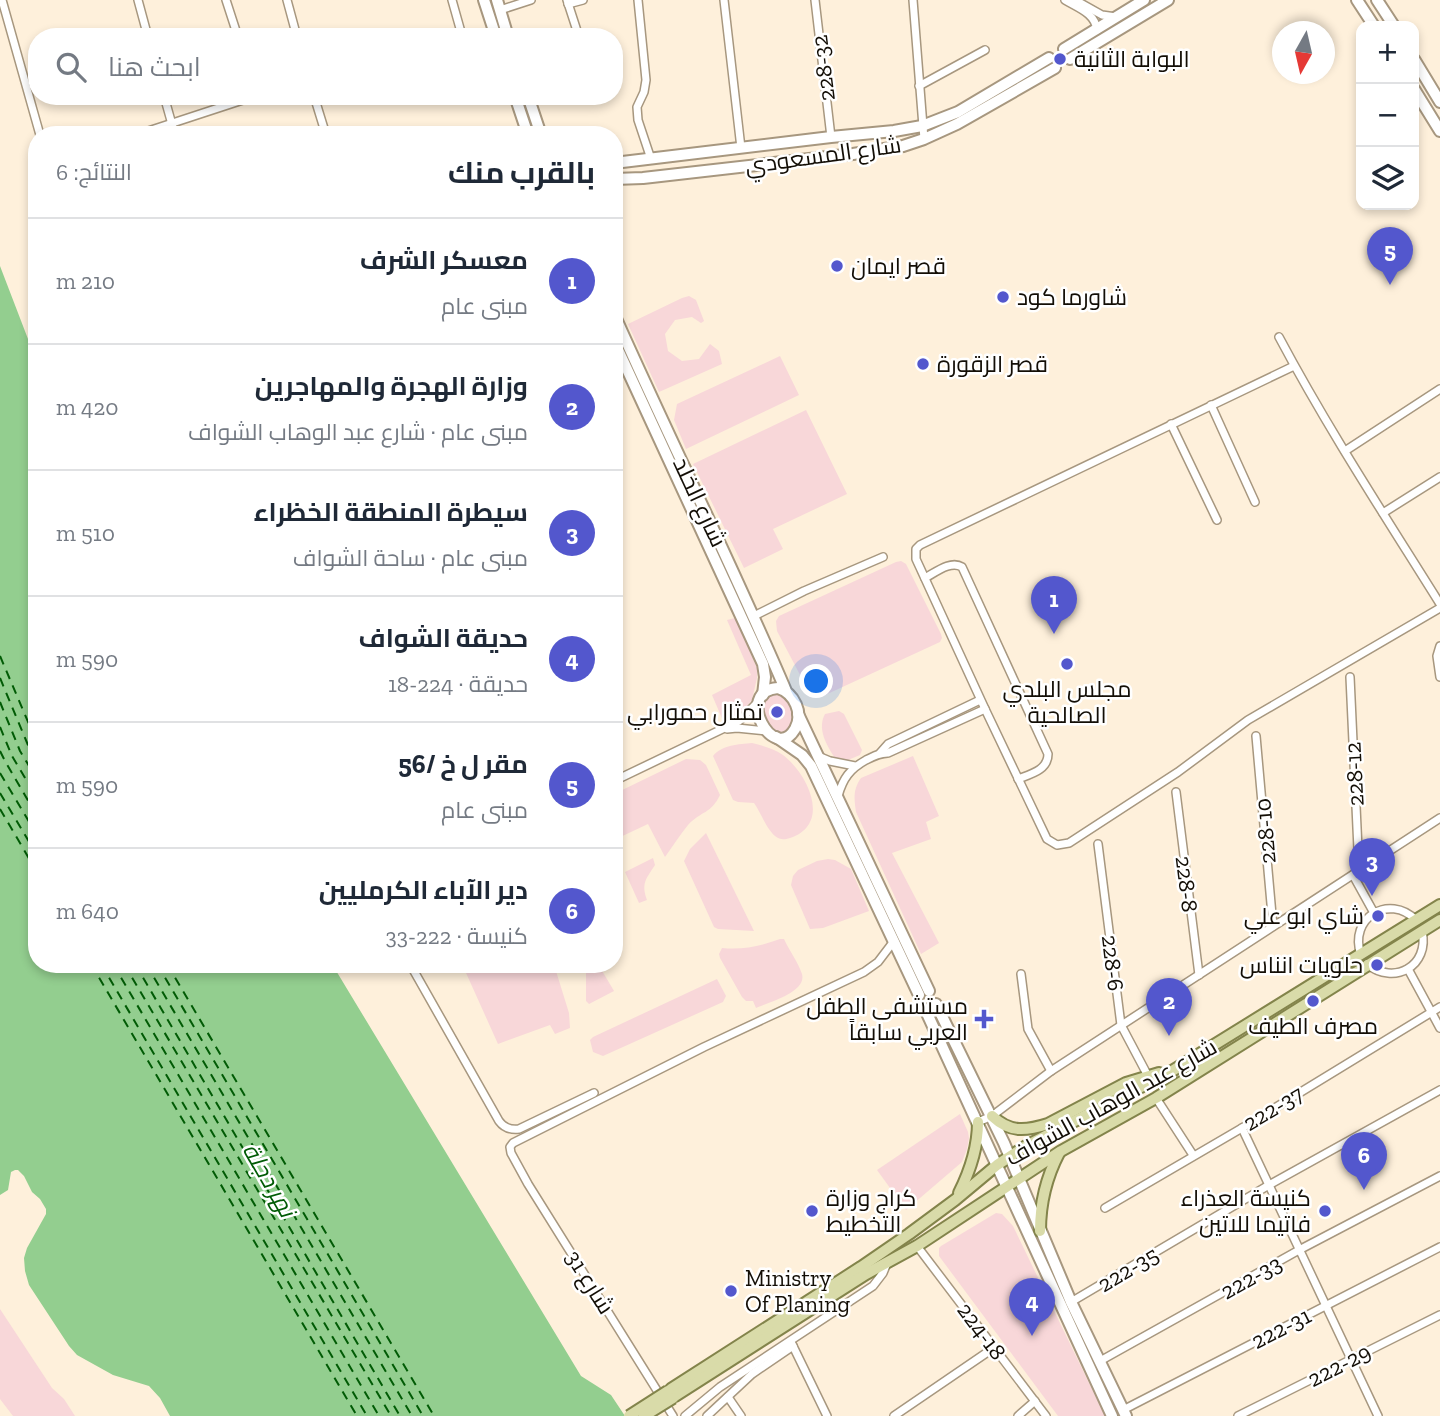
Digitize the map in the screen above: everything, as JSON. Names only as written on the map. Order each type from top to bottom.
[{"type":"main road","points":[[484,0],[493,28]]},
{"type":"main road","points":[[1144,0],[1097,30],[1067,54],[1168,0]]},
{"type":"main road","points":[[1357,0],[1371,21]]},
{"type":"main road","points":[[1377,0],[1391,21]]},
{"type":"main road","points":[[499,5],[505,28]]},
{"type":"main road","name":"شارع المسعودي","points":[[623,162],[922,126],[969,106],[1052,63],[957,124],[903,146],[853,154],[623,179]]},
{"type":"main road","points":[[1419,67],[1440,102]]},
{"type":"main road","points":[[1419,97],[1440,131]]},
{"type":"main road","points":[[518,105],[524,126]]},
{"type":"main road","points":[[531,105],[538,126]]},
{"type":"main road","name":"شارع الخلد","points":[[623,334],[786,691]]},
{"type":"main road","name":"شارع الخلد","points":[[623,361],[763,664],[765,677],[761,698]]},
{"type":"main road","points":[[786,691],[772,689],[761,698],[758,715],[761,724],[802,755],[811,766],[856,850],[924,993],[894,941],[856,850],[838,796],[798,714],[794,700],[786,691]]},
{"type":"main road","points":[[771,734],[784,738],[792,733],[797,726],[798,714]]},
{"type":"main road","name":"شارع عبد الوهاب الشواف","points":[[864,1270],[887,1263],[917,1246],[1060,1151],[1156,1098],[1440,905]]},
{"type":"main road","name":"شارع عبد الوهاب الشواف","points":[[864,1270],[997,1164],[1026,1146],[1172,1071],[1364,959],[1422,932],[1440,920]]},
{"type":"main road","points":[[1112,1416],[978,1122],[930,1006],[992,1116],[1071,1302],[1124,1413]]},
{"type":"main road","points":[[992,1116],[1008,1127],[1024,1130],[1035,1128],[1048,1124],[1126,1083],[1172,1071]]},
{"type":"main road","points":[[955,1200],[974,1154],[978,1140],[978,1122]]},
{"type":"main road","points":[[1040,1231],[1044,1192],[1060,1151]]},
{"type":"main road","points":[[644,1416],[672,1394],[864,1270]]},
{"type":"main road","points":[[629,1416],[672,1394]]},
{"type":"street","points":[[2,0],[28,92]]},
{"type":"street","points":[[138,0],[146,28]]},
{"type":"street","points":[[226,0],[235,28]]},
{"type":"street","points":[[286,0],[294,28]]},
{"type":"street","points":[[452,0],[460,28]]},
{"type":"street","points":[[499,5],[531,0]]},
{"type":"street","points":[[576,28],[568,2],[583,0]]},
{"type":"street","points":[[638,0],[646,80],[637,107],[638,120],[651,159]]},
{"type":"street","points":[[724,0],[741,148]]},
{"type":"street","name":"228-32","points":[[815,0],[831,137]]},
{"type":"street","points":[[912,0],[924,139]]},
{"type":"street","points":[[1065,0],[1091,15],[1097,30]]},
{"type":"street","points":[[1075,0],[1102,15],[1117,17]]},
{"type":"street","points":[[919,86],[985,50]]},
{"type":"street","points":[[32,105],[37,126]]},
{"type":"street","points":[[167,105],[173,126]]},
{"type":"street","points":[[163,126],[227,105]]},
{"type":"street","points":[[317,105],[323,126]]},
{"type":"street","points":[[1279,337],[1440,606],[1248,720],[1178,772],[1065,845],[1057,845],[1047,839],[980,700],[915,555],[916,549],[1294,366]]},
{"type":"street","points":[[1345,451],[1440,389]]},
{"type":"street","points":[[1211,405],[1255,502]]},
{"type":"street","points":[[1171,424],[1217,520]]},
{"type":"street","points":[[1383,513],[1440,477]]},
{"type":"street","points":[[754,616],[883,557]]},
{"type":"street","points":[[925,578],[952,564],[962,567],[1048,754],[1048,761],[1044,766],[1018,779]]},
{"type":"street","points":[[1439,646],[1437,656],[1440,677]]},
{"type":"street","name":"228-12","points":[[1350,677],[1356,873]]},
{"type":"street","points":[[623,777],[739,721],[761,698]]},
{"type":"street","points":[[880,753],[888,744],[980,700]]},
{"type":"street","points":[[838,796],[847,774],[855,766],[985,709]]},
{"type":"street","points":[[720,731],[737,729],[771,734]]},
{"type":"street","name":"228-10","points":[[1256,736],[1273,926]]},
{"type":"street","points":[[818,756],[855,766]]},
{"type":"street","name":"228-8","points":[[1176,792],[1199,975]]},
{"type":"street","points":[[978,1122],[992,1116],[1051,1071],[1440,818]]},
{"type":"street","name":"228-6","points":[[1098,844],[1121,1026],[1148,1076]]},
{"type":"street","points":[[1356,873],[1374,913]]},
{"type":"street","points":[[1416,920],[1396,909],[1374,913],[1359,931],[1358,943],[1364,959],[1376,971],[1387,974],[1408,969],[1416,962],[1421,952],[1422,932]]},
{"type":"street","name":"شارع 31","points":[[673,1416],[528,1184],[510,1153],[510,1147],[513,1143],[693,1053],[864,972],[878,962],[894,941]]},
{"type":"street","points":[[1408,969],[1440,1028]]},
{"type":"street","points":[[415,973],[499,1121],[508,1129],[519,1129],[594,1093]]},
{"type":"street","points":[[1021,974],[1028,1029],[1051,1071]]},
{"type":"street","name":"222-37","points":[[1105,1208],[1440,1007]]},
{"type":"street","name":"222-35","points":[[1071,1302],[1269,1185],[1440,1090]]},
{"type":"street","points":[[1156,1098],[1193,1155]]},
{"type":"street","points":[[1242,1128],[1378,1416]]},
{"type":"street","name":"222-33","points":[[1100,1361],[1440,1176]]},
{"type":"street","name":"224-18","points":[[917,1246],[1046,1416]]},
{"type":"street","name":"222-31","points":[[1124,1413],[1325,1305],[1440,1247]]},
{"type":"street","points":[[708,1416],[752,1374],[873,1286],[887,1263]]},
{"type":"street","name":"222-29","points":[[1238,1416],[1440,1315]]},
{"type":"street","points":[[685,1416],[720,1387],[792,1343]]},
{"type":"street","points":[[792,1343],[827,1416]]},
{"type":"street","points":[[894,1416],[995,1347]]},
{"type":"street","points":[[728,1397],[741,1416]]},
{"type":"street","points":[[1018,1416],[1035,1401]]},
{"type":"shaded area","points":[[689,296],[696,300],[704,321],[701,323],[692,317],[675,320],[665,334],[668,351],[682,361],[699,359],[710,344],[719,351],[722,364],[659,392],[628,324]]},
{"type":"shaded area","points":[[780,356],[799,395],[686,449],[674,420],[677,404]]},
{"type":"shaded area","points":[[806,410],[847,494],[773,529],[783,549],[744,568],[693,464]]},
{"type":"shaded area","points":[[901,561],[906,564],[941,634],[940,642],[823,696],[809,692],[777,631],[776,621],[779,616]]},
{"type":"shaded area","points":[[735,618],[757,668],[757,678],[752,700],[742,712],[724,723],[712,695],[751,675],[727,620]]},
{"type":"shaded area","points":[[780,693],[789,699],[794,716],[788,729],[776,733],[765,720],[762,707],[768,694]]},
{"type":"shaded area","points":[[839,711],[844,714],[862,750],[860,755],[848,760],[835,758],[822,731],[825,714]]},
{"type":"shaded area","points":[[752,743],[772,749],[792,763],[801,774],[812,798],[810,822],[803,831],[790,838],[775,836],[754,803],[733,800],[713,756],[726,747]]},
{"type":"shaded area","points":[[913,756],[939,816],[926,822],[931,839],[892,853],[939,943],[921,954],[856,812],[855,798],[855,790],[861,778]]},
{"type":"shaded area","points":[[686,759],[700,760],[706,765],[720,795],[713,806],[688,825],[665,857],[648,824],[623,836],[623,790]]},
{"type":"shaded area","points":[[706,833],[754,931],[714,927],[684,861],[690,849]]},
{"type":"shaded area","points":[[653,858],[655,865],[645,885],[647,900],[639,903],[625,872]]},
{"type":"shaded area","points":[[828,859],[851,869],[869,911],[823,928],[810,929],[791,885],[793,876],[798,870]]},
{"type":"shaded area","points":[[784,939],[796,961],[802,980],[799,986],[786,996],[756,1008],[753,1001],[746,1001],[742,997],[719,954],[722,948],[752,947]]},
{"type":"shaded area","points":[[466,973],[557,973],[569,1013],[570,1028],[555,1034],[550,1025],[498,1044]]},
{"type":"shaded area","points":[[586,973],[603,973],[614,991],[589,1004],[586,1001]]},
{"type":"shaded area","points":[[717,979],[726,996],[723,1002],[603,1056],[593,1052],[590,1040],[593,1037]]},
{"type":"shaded area","points":[[960,1114],[969,1138],[962,1162],[906,1210],[877,1170]]},
{"type":"shaded area","points":[[996,1213],[1002,1214],[1013,1226],[1105,1416],[1058,1416],[939,1256],[941,1246]]},
{"type":"shaded area","points":[[0,1309],[52,1388],[64,1399],[75,1416],[13,1416],[0,1399]]},
{"type":"water","name":"نهر دجلة","points":[[0,266],[28,339],[28,973],[337,973],[581,1376],[611,1395],[625,1416],[170,1416],[160,1398],[149,1386],[113,1375],[77,1355],[69,1346],[29,1285],[25,1271],[24,1258],[27,1248],[46,1214],[46,1209],[18,1170],[11,1172],[8,1190],[0,1195]]},
{"type":"ferry route","points":[[0,656],[28,722]]},
{"type":"ferry route","points":[[0,678],[28,745]]},
{"type":"ferry route","points":[[0,702],[28,764]]},
{"type":"ferry route","points":[[0,727],[12,756],[28,783]]},
{"type":"ferry route","points":[[0,751],[28,801]]},
{"type":"ferry route","points":[[0,773],[28,820]]},
{"type":"ferry route","points":[[0,793],[28,840]]},
{"type":"ferry route","points":[[0,809],[28,857]]},
{"type":"ferry route","points":[[96,973],[357,1416]]},
{"type":"ferry route","points":[[106,973],[367,1416]]},
{"type":"ferry route","points":[[118,973],[379,1416]]},
{"type":"ferry route","points":[[129,973],[391,1416]]},
{"type":"ferry route","points":[[140,973],[400,1416]]},
{"type":"ferry route","points":[[151,973],[412,1416]]},
{"type":"ferry route","points":[[162,973],[423,1416]]},
{"type":"ferry route","points":[[172,973],[434,1416]]},
{"type":"place","name":"البوابة الثانية","points":[[1060,59]]},
{"type":"place","name":"قصر ايمان","points":[[837,266]]},
{"type":"place","name":"مقر ل خ /56","points":[[1390,285]]},
{"type":"place","name":"شاورما كود","points":[[1003,297]]},
{"type":"place","name":"قصر الزقورة","points":[[923,364]]},
{"type":"place","name":"معسكر الشرف","points":[[1054,634]]},
{"type":"place","name":"مجلس البلدي الصالحية","points":[[1067,664]]},
{"type":"place","name":"تمثال حمورابي","points":[[777,712]]},
{"type":"place","name":"سيطرة المنطقة الخظراء","points":[[1372,896]]},
{"type":"place","name":"شاي ابو علي","points":[[1378,916]]},
{"type":"place","name":"حلويات انناس","points":[[1377,965]]},
{"type":"place","name":"مصرف الطيف","points":[[1313,1001]]},
{"type":"place","name":"مستشفى الطفل العربي سابقاً","points":[[984,1019]]},
{"type":"place","name":"وزارة الهجرة والمهاجرين","points":[[1169,1036]]},
{"type":"place","name":"دير الآباء الكرمليين","points":[[1364,1190]]},
{"type":"place","name":"كراج وزارة التخطيط","points":[[812,1211]]},
{"type":"place","name":"كنيسة العذراء فاتيما للاتين","points":[[1325,1211]]},
{"type":"place","name":"Ministry Of Planing","points":[[731,1291]]},
{"type":"place","name":"حديقة الشواف","points":[[1032,1336]]}]
